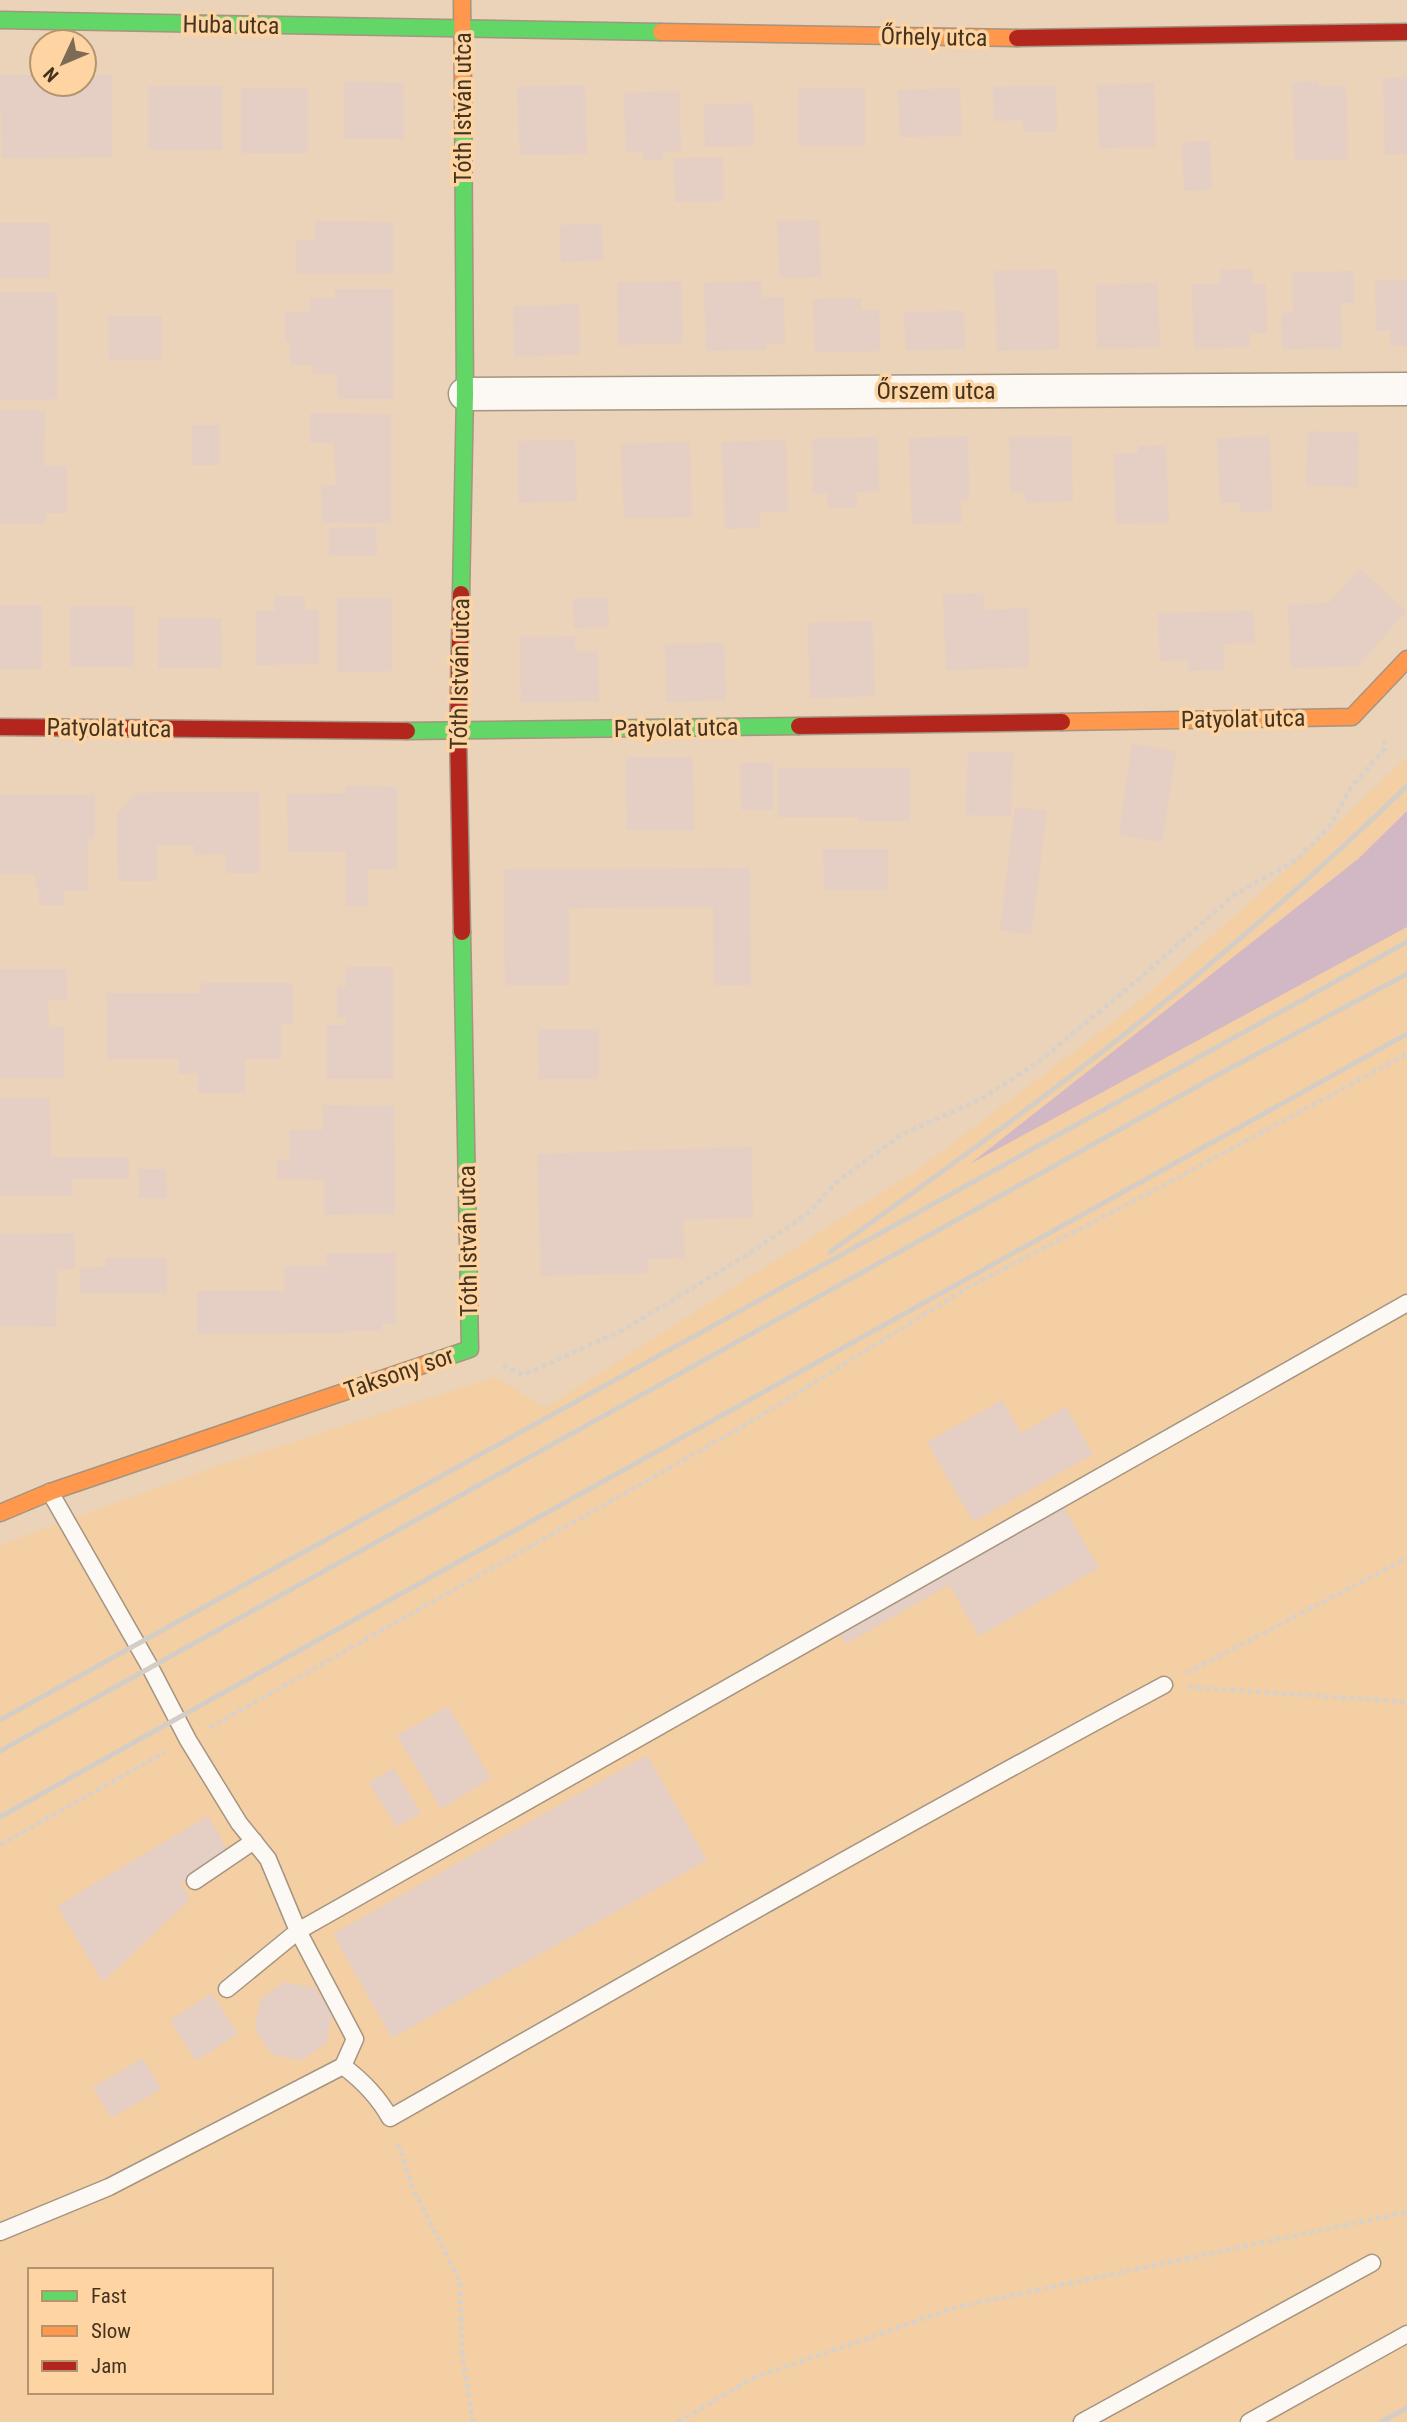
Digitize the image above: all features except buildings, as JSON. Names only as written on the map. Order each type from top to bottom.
[{"type":"street","name":"Tóth István utca","points":[[462,0],[465,394],[458,731],[470,1349]]},
{"type":"street","name":"Huba utca","points":[[0,20],[462,30]]},
{"type":"street","name":"Őrhely utca","points":[[462,30],[994,38],[1407,32]]},
{"type":"street","name":"Őrszem utca","points":[[465,394],[1407,389]]},
{"type":"street","points":[[1379,688],[1407,659]]},
{"type":"street","name":"Patyolat utca","points":[[0,727],[458,731],[1352,717],[1379,688]]},
{"type":"street","name":"Taksony sor","points":[[0,1513],[50,1492],[470,1349]]},
{"type":"lane","points":[[228,1989],[298,1931],[1407,1303]]},
{"type":"lane","points":[[0,2232],[109,2187],[343,2066],[355,2039],[298,1931],[268,1859],[239,1822],[188,1740],[50,1492]]},
{"type":"lane","points":[[343,2066],[368,2086],[381,2101],[390,2118],[791,1889],[1164,1685]]},
{"type":"lane","points":[[194,1881],[254,1841]]},
{"type":"lane","points":[[1082,2422],[1372,2263]]},
{"type":"lane","points":[[1249,2422],[1407,2334]]},
{"type":"path","name":"Taksony sor","points":[[470,1349],[523,1375],[624,1330],[806,1215],[838,1181],[901,1135],[983,1098],[1038,1062],[1234,895],[1298,859],[1330,826],[1351,787],[1385,749],[1379,688]]},
{"type":"path","points":[[0,1845],[749,1423],[967,1288],[1407,1054]]},
{"type":"path","points":[[1164,1685],[1407,1558]]},
{"type":"path","points":[[1164,1685],[1407,1702]]},
{"type":"path","points":[[390,2118],[412,2186],[460,2282],[462,2354],[473,2422]]},
{"type":"path","points":[[678,2422],[753,2378],[957,2307],[1407,2211]]},
{"type":"shaded area","points":[[1407,757],[1407,811],[1358,859],[974,1161],[1407,927],[1407,2422],[0,2422],[0,1545],[217,1466],[495,1377],[545,1408],[917,1170],[1129,1010],[1333,828]]},
{"type":"shaded area","points":[[1407,811],[1407,927],[970,1164],[1358,859]]},
{"type":"railway","points":[[830,1252],[1026,1110],[1141,1021],[1277,906],[1407,786]]},
{"type":"railway","points":[[0,1720],[1407,942]]},
{"type":"railway","points":[[0,1751],[1225,1071],[1407,974]]},
{"type":"railway","points":[[0,1817],[1407,1034]]},
{"type":"railway","points":[[1381,2422],[1407,2408]]},
{"type":"traffic: fast","points":[[0,20],[661,32]]},
{"type":"traffic: fast","points":[[461,594],[465,394],[463,88]]},
{"type":"traffic: fast","points":[[407,731],[799,726]]},
{"type":"traffic: fast","points":[[429,1363],[470,1349],[462,932]]},
{"type":"traffic: slow","points":[[462,0],[463,88]]},
{"type":"traffic: slow","points":[[661,32],[1017,38]]},
{"type":"traffic: slow","points":[[1062,722],[1352,717],[1407,659]]},
{"type":"traffic: slow","points":[[0,1513],[50,1492],[429,1363]]},
{"type":"traffic: jam","points":[[1017,38],[1407,32]]},
{"type":"traffic: jam","points":[[461,594],[458,731],[462,932]]},
{"type":"traffic: jam","points":[[799,726],[1062,722]]},
{"type":"traffic: jam","points":[[0,727],[407,731]]}]
